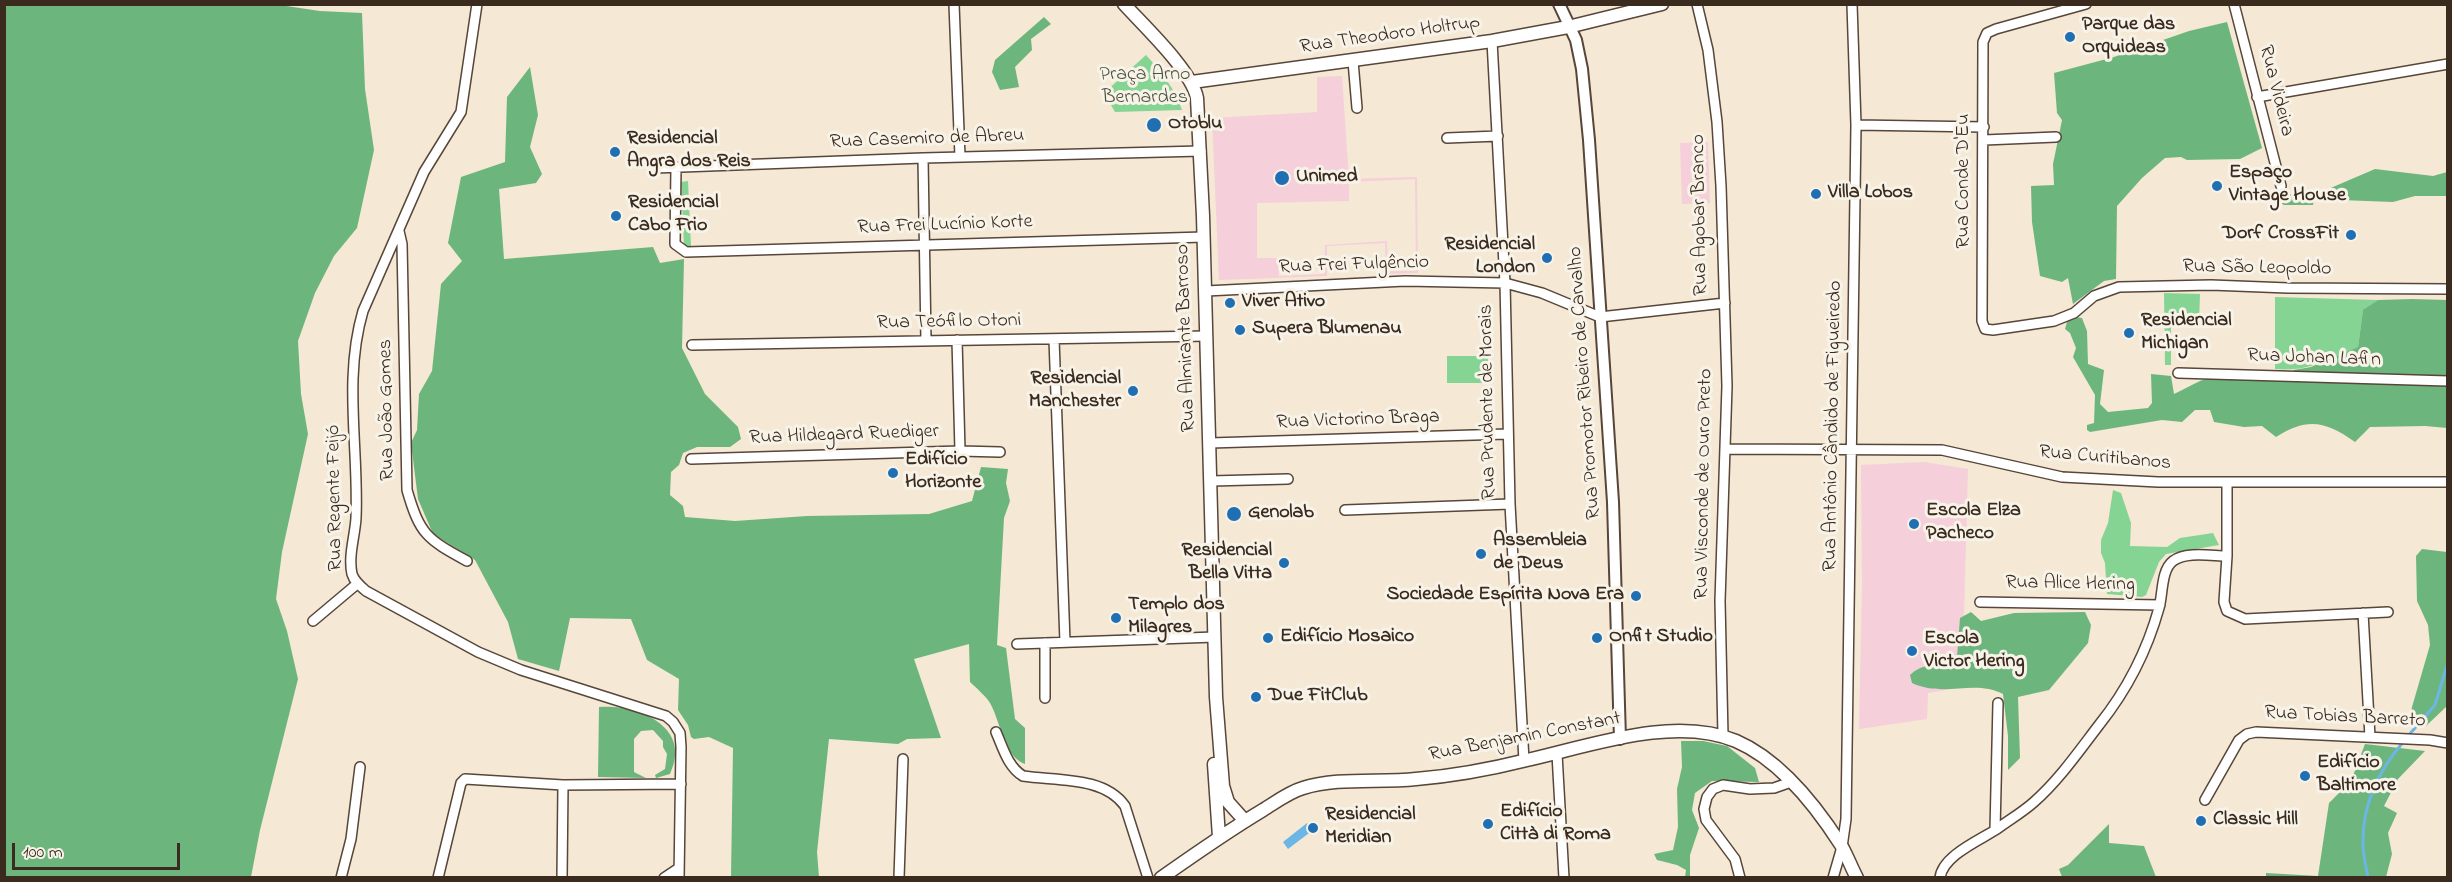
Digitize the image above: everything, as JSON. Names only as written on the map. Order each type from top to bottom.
[{"type":"main road","name":"Rua Almirante Barroso","points":[[1124,4],[1192,82],[1197,98],[1206,291],[1216,697],[1223,786],[1228,801],[1245,821]]},
{"type":"main road","name":"Rua Theodoro Holtrup","points":[[1192,82],[1492,41],[1568,27],[1662,4]]},
{"type":"main road","name":"Rua Almirante Barroso","points":[[1216,697],[1213,731],[1219,837]]},
{"type":"main road","name":"Rua Benjamin Constant","points":[[1161,878],[1219,837],[1288,794],[1311,786],[1416,779],[1524,761],[1620,739],[1665,731],[1686,730],[1723,736],[1752,750],[1791,782],[1842,847],[1857,878]]},
{"type":"street","name":"Rua Regente Feijó","points":[[477,4],[461,112],[424,172],[363,311],[356,334],[352,406],[356,518],[351,563],[352,575],[357,584],[366,591],[478,652],[521,670],[666,716],[673,722],[680,733],[679,872]]},
{"type":"street","points":[[954,4],[960,157]]},
{"type":"street","name":"Rua Promotor Ribeiro de Carvalho","points":[[1559,4],[1576,40],[1584,81],[1613,502],[1620,739]]},
{"type":"street","name":"Rua Agobar Branco","points":[[1600,317],[1725,303],[1717,122],[1708,50],[1697,4]]},
{"type":"street","name":"Rua Antônio Cândido de Figueiredo","points":[[1833,878],[1842,847],[1846,819],[1856,125],[1852,4]]},
{"type":"street","name":"Rua Conde D'Eu","points":[[1985,329],[1982,321],[1983,42],[1987,33],[2086,4]]},
{"type":"street","name":"Rua Videira","points":[[2234,4],[2281,186]]},
{"type":"street","name":"Rua Prudente de Morais","points":[[1492,41],[1504,283],[1510,504],[1524,761]]},
{"type":"street","points":[[1353,61],[1357,108]]},
{"type":"street","points":[[2257,97],[2448,63]]},
{"type":"street","points":[[1856,125],[1984,126]]},
{"type":"street","points":[[1447,138],[1498,136]]},
{"type":"street","points":[[1984,140],[2056,137]]},
{"type":"street","name":"Rua Casemiro de Abreu","points":[[655,168],[1201,151]]},
{"type":"street","points":[[923,158],[926,341]]},
{"type":"street","name":"Rua Frei Lucínio Korte","points":[[676,167],[675,244],[686,252],[1204,237]]},
{"type":"street","name":"Rua João Gomes","points":[[399,231],[402,244],[407,490],[419,526],[434,543],[467,561]]},
{"type":"street","name":"Rua Frei Fulgêncio","points":[[1206,291],[1405,281],[1504,283],[1542,293],[1600,317]]},
{"type":"street","name":"Rua São Leopoldo","points":[[1985,329],[1993,330],[2054,321],[2074,313],[2094,296],[2119,287],[2211,285],[2448,289]]},
{"type":"street","name":"Rua Visconde de Ouro Preto","points":[[1723,736],[1720,601],[1727,386],[1725,303]]},
{"type":"street","name":"Rua Teófilo Otoni","points":[[692,345],[1207,336]]},
{"type":"street","points":[[1054,339],[1065,642]]},
{"type":"street","name":"Rua Hildegard Ruediger","points":[[691,459],[960,451],[957,340]]},
{"type":"street","name":"Rua Johan Lafin","points":[[2178,373],[2448,381]]},
{"type":"street","name":"Rua Victorino Braga","points":[[1210,443],[1507,434]]},
{"type":"street","name":"Rua Curitibanos","points":[[1725,449],[1942,450],[2062,477],[2226,484],[2448,482]]},
{"type":"street","points":[[960,451],[1000,452]]},
{"type":"street","points":[[1211,481],[1288,479]]},
{"type":"street","points":[[2226,484],[2227,556],[2224,602],[2227,611],[2245,619],[2388,612]]},
{"type":"street","points":[[1345,510],[1510,504]]},
{"type":"street","points":[[1940,878],[1940,872],[1958,852],[2034,803],[2102,722],[2136,669],[2145,650],[2160,605],[2168,566],[2174,560],[2187,556],[2227,556]]},
{"type":"street","points":[[312,621],[357,584]]},
{"type":"street","name":"Rua Alice Hering","points":[[1980,602],[2160,605]]},
{"type":"street","points":[[2363,613],[2370,737]]},
{"type":"street","points":[[1017,644],[1215,637]]},
{"type":"street","points":[[1045,643],[1045,698]]},
{"type":"street","points":[[1995,830],[1998,703]]},
{"type":"street","points":[[996,732],[1008,759],[1023,777],[1092,785],[1118,796],[1125,806],[1148,878]]},
{"type":"street","name":"Rua Tobias Barreto","points":[[2205,800],[2240,740],[2247,734],[2256,732],[2394,738],[2448,743]]},
{"type":"street","points":[[1557,754],[1564,878]]},
{"type":"street","points":[[899,878],[903,759]]},
{"type":"street","points":[[341,878],[351,839],[360,766]]},
{"type":"street","points":[[438,878],[461,783],[465,779],[563,785],[681,784]]},
{"type":"street","points":[[1740,878],[1735,860],[1706,820],[1704,809],[1707,797],[1713,789],[1723,786],[1750,789],[1774,788],[1791,782]]},
{"type":"street","points":[[562,878],[563,785]]},
{"type":"street","points":[[664,878],[679,872]]},
{"type":"shaded area","name":"Unimed","points":[[1342,76],[1349,179],[1417,177],[1418,273],[1386,274],[1385,243],[1327,246],[1327,276],[1219,280],[1212,118],[1317,112],[1317,77]],"holes":[[[1415,179],[1416,271],[1388,271],[1387,241],[1325,245],[1324,274],[1279,276],[1277,258],[1257,258],[1257,203],[1349,201],[1349,182]]]},
{"type":"shaded area","points":[[1708,142],[1710,203],[1682,204],[1680,143]]},
{"type":"shaded area","points":[[1924,462],[1968,469],[1962,687],[1928,693],[1927,719],[1859,729],[1862,585],[1861,465]]},
{"type":"green space","points":[[273,4],[320,11],[362,13],[365,89],[374,150],[357,228],[334,256],[315,293],[298,341],[301,394],[308,434],[282,552],[276,599],[287,631],[298,679],[260,830],[251,877],[5,877],[5,5]]},
{"type":"green space","points":[[1044,17],[1051,24],[1031,39],[1032,50],[1015,67],[1019,87],[1000,90],[992,72],[995,60]]},
{"type":"green space","points":[[2227,22],[2262,148],[2240,159],[2165,158],[2142,178],[2117,206],[2116,279],[2104,281],[2073,304],[2068,278],[2062,282],[2040,276],[2032,222],[2031,186],[2054,185],[2053,164],[2062,120],[2057,113],[2054,73],[2114,57],[2189,31]]},
{"type":"green space","name":"Praça Arno Bernardes","points":[[1146,55],[1171,87],[1182,110],[1115,112],[1104,93]]},
{"type":"green space","points":[[530,67],[538,115],[530,147],[542,174],[536,183],[499,189],[504,259],[653,247],[660,263],[684,259],[682,348],[705,394],[738,427],[741,439],[730,447],[697,447],[683,453],[679,465],[671,472],[670,495],[683,506],[685,517],[735,521],[807,516],[929,514],[972,501],[981,467],[1008,469],[1006,483],[1010,501],[1004,518],[997,645],[1006,648],[1015,719],[1025,728],[1025,764],[1012,754],[1003,738],[990,703],[970,682],[969,644],[914,659],[941,738],[907,739],[898,744],[829,739],[817,852],[819,877],[731,877],[733,748],[709,737],[694,739],[691,737],[688,725],[678,710],[679,679],[647,660],[631,619],[570,618],[559,671],[518,659],[508,622],[475,560],[433,534],[418,499],[411,443],[417,430],[419,394],[432,371],[441,284],[462,261],[448,243],[461,177],[505,162],[507,97]]},
{"type":"green space","points":[[2375,169],[2433,176],[2447,172],[2447,196],[2415,196],[2393,202],[2314,199],[2313,205],[2284,205],[2279,202],[2279,195],[2326,190]]},
{"type":"green space","points":[[688,181],[691,246],[684,246],[681,182]]},
{"type":"green space","points":[[2164,293],[2200,294],[2199,325],[2171,325],[2171,365],[2165,365]]},
{"type":"green space","points":[[2275,297],[2378,300],[2363,311],[2358,347],[2308,367],[2275,369]]},
{"type":"green space","points":[[2378,300],[2447,300],[2447,428],[2370,427],[2355,442],[2325,426],[2307,424],[2297,426],[2276,437],[2262,426],[2244,427],[2214,422],[2210,410],[2195,410],[2182,422],[2162,420],[2090,432],[2087,430],[2087,425],[2094,423],[2095,395],[2073,357],[2076,348],[2070,333],[2065,329],[2067,322],[2075,317],[2082,318],[2087,331],[2088,364],[2104,370],[2100,404],[2108,412],[2148,408],[2152,403],[2151,374],[2171,376],[2174,394],[2200,381],[2218,377],[2286,380],[2294,370],[2311,367],[2358,347],[2363,310]]},
{"type":"green space","points":[[1447,356],[1488,356],[1488,383],[1447,383]]},
{"type":"green space","points":[[2113,490],[2121,493],[2131,523],[2130,546],[2167,547],[2180,538],[2213,533],[2219,545],[2166,554],[2159,562],[2146,595],[2142,597],[2107,594],[2101,540],[2108,523]]},
{"type":"green space","points":[[2422,549],[2447,552],[2447,706],[2426,726],[2409,726],[2412,707],[2430,645],[2428,625],[2417,601],[2416,556]]},
{"type":"green space","points":[[1971,612],[1981,621],[2014,613],[2085,612],[2091,625],[2088,643],[2049,690],[2018,697],[2020,758],[2008,770],[2008,736],[2003,694],[1981,688],[1924,687],[1912,683],[1910,675],[1920,668],[1957,657],[1960,618]]},
{"type":"green space","points":[[599,707],[629,709],[644,714],[657,721],[668,731],[674,743],[675,757],[670,774],[656,778],[655,775],[665,769],[667,754],[663,741],[653,730],[641,731],[634,739],[634,772],[646,778],[598,777]]},
{"type":"green space","points":[[1681,741],[1703,741],[1727,746],[1755,768],[1759,782],[1712,781],[1695,793],[1692,810],[1699,828],[1690,855],[1690,877],[1685,877],[1686,870],[1657,860],[1654,854],[1673,850],[1678,827],[1677,789],[1682,767]]},
{"type":"green space","points":[[2365,744],[2425,751],[2398,779],[2384,806],[2397,813],[2388,833],[2392,854],[2386,877],[2266,877],[2266,873],[2318,876],[2329,803],[2351,781]]},
{"type":"green space","points":[[2109,824],[2109,843],[2144,846],[2156,877],[2062,877],[2059,869],[2068,865]]},
{"type":"water","points":[[1307,823],[1313,830],[1288,849],[1283,842]]},
{"type":"waterway","points":[[2408,736],[2435,705],[2448,662]]},
{"type":"waterway","points":[[2368,878],[2363,845],[2366,812],[2380,775],[2404,741]]},
{"type":"place","name":"Parque das Orquideas","points":[[2070,37]]},
{"type":"place","name":"Otoblu","points":[[1154,125]]},
{"type":"place","name":"Residencial Angra dos Reis","points":[[615,152]]},
{"type":"place","name":"Unimed","points":[[1282,178]]},
{"type":"place","name":"Espaço Vintage House","points":[[2217,186]]},
{"type":"place","name":"Villa Lobos","points":[[1816,194]]},
{"type":"place","name":"Residencial Cabo Frio","points":[[616,216]]},
{"type":"place","name":"Dorf CrossFit","points":[[2351,235]]},
{"type":"place","name":"Residencial London","points":[[1547,258]]},
{"type":"place","name":"Viver Ativo","points":[[1230,303]]},
{"type":"place","name":"Supera Blumenau","points":[[1240,330]]},
{"type":"place","name":"Residencial Michigan","points":[[2129,333]]},
{"type":"place","name":"Residencial Manchester","points":[[1133,391]]},
{"type":"place","name":"Edifício Horizonte","points":[[893,473]]},
{"type":"place","name":"Genolab","points":[[1234,514]]},
{"type":"place","name":"Escola Elza Pacheco","points":[[1914,524]]},
{"type":"place","name":"Assembleia de Deus","points":[[1481,554]]},
{"type":"place","name":"Residencial Bella Vitta","points":[[1284,563]]},
{"type":"place","name":"Sociedade Espírita Nova Era","points":[[1636,596]]},
{"type":"place","name":"Templo dos Milagres","points":[[1116,618]]},
{"type":"place","name":"Edifício Mosaico","points":[[1268,638]]},
{"type":"place","name":"Onfit Studio","points":[[1597,638]]},
{"type":"place","name":"Escola Victor Hering","points":[[1912,651]]},
{"type":"place","name":"Due FitClub","points":[[1256,697]]},
{"type":"place","name":"Edifício Baltimore","points":[[2305,776]]},
{"type":"place","name":"Classic Hill","points":[[2201,821]]},
{"type":"place","name":"Edifício Città di Roma","points":[[1488,824]]},
{"type":"place","name":"Residencial Meridian","points":[[1313,828]]}]
